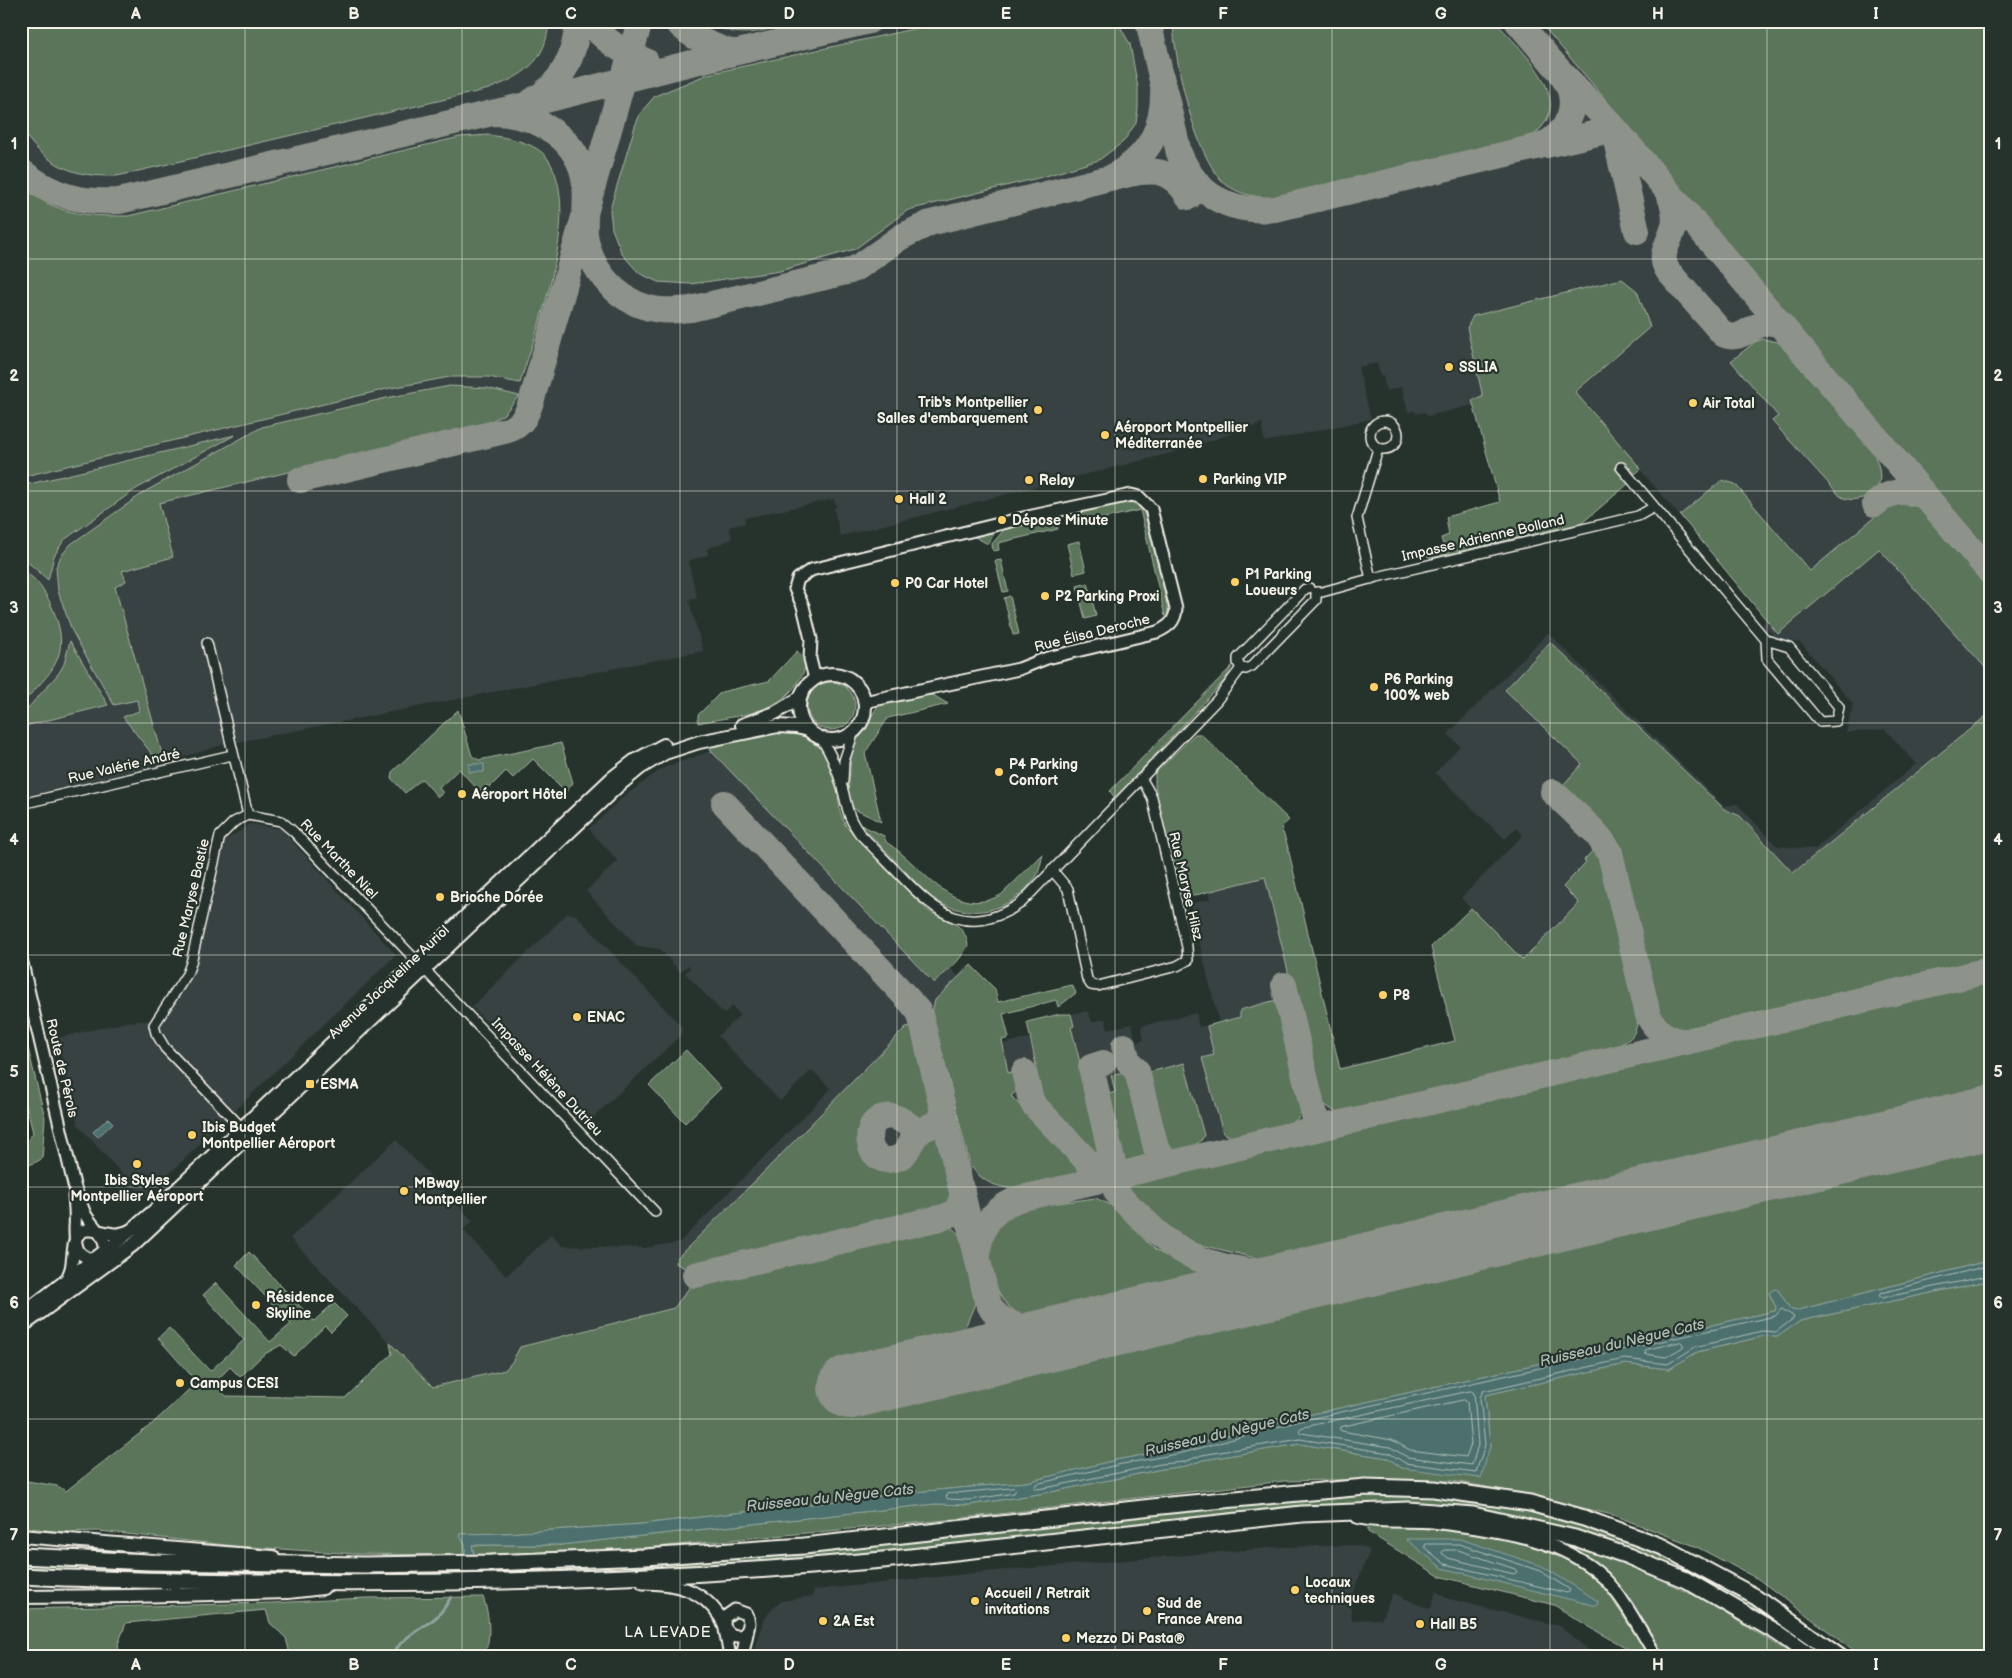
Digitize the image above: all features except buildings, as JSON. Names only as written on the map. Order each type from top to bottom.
[{"type":"highway","points":[[21,1556],[149,1562],[365,1565],[645,1558],[804,1546],[1160,1506],[1365,1487],[1434,1489],[1530,1503],[1584,1518],[1663,1547],[1756,1597],[1840,1657]]},
{"type":"highway","points":[[21,1576],[160,1581],[365,1584],[617,1578],[814,1566],[883,1560],[1235,1520],[1344,1512],[1408,1510],[1473,1515],[1575,1538],[1628,1556],[1686,1580],[1778,1633],[1812,1657]]},
{"type":"main road","points":[[836,674],[846,677],[855,683],[861,692],[864,702],[864,713],[860,723],[854,731],[838,739],[820,738],[809,730],[800,715],[800,698],[806,687],[815,679],[825,675],[836,674]]},
{"type":"main road","name":"Avenue Jacqueline Auriol","points":[[21,1327],[121,1255],[246,1131],[421,965],[612,778],[634,760],[660,746],[760,720],[800,698]]},
{"type":"main road","name":"Avenue Jacqueline Auriol","points":[[421,965],[640,768],[665,753],[699,742],[778,726],[809,730]]},
{"type":"main road","name":"Avenue Jacqueline Auriol","points":[[21,1315],[61,1285],[102,1258],[246,1131]]},
{"type":"main road","points":[[21,1536],[365,1565]]},
{"type":"main road","points":[[21,1597],[288,1592],[365,1584]]},
{"type":"street","points":[[1371,579],[1357,518],[1378,449]]},
{"type":"street","points":[[1621,467],[1766,640],[1789,647],[1801,660],[1839,707],[1836,721],[1820,722],[1776,673],[1766,660],[1766,640]]},
{"type":"street","name":"Rue Élisa Deroche","points":[[815,679],[810,659],[811,639],[803,606],[795,590],[798,579],[811,570],[1023,518],[1131,495],[1139,497],[1151,509],[1176,608],[1172,622],[1165,628],[1157,632],[1047,658],[1019,669],[864,702]]},
{"type":"street","name":"Impasse Adrienne Bolland","points":[[1312,590],[1322,592],[1610,523],[1638,516],[1654,507]]},
{"type":"street","points":[[1305,589],[1312,590],[1316,600],[1252,666],[1241,668],[1238,658],[1305,589]]},
{"type":"street","points":[[207,643],[232,755],[248,815]]},
{"type":"street","points":[[820,738],[835,762],[843,789],[846,810],[860,834],[923,900],[937,910],[966,920],[985,920],[1004,914],[1021,903],[1217,700],[1241,668]]},
{"type":"street","points":[[843,789],[844,761],[854,731]]},
{"type":"street","name":"Rue Valérie André","points":[[21,804],[232,755]]},
{"type":"street","name":"Rue Maryse Hilsz","points":[[1052,870],[1068,889],[1087,979],[1091,985],[1098,986],[1177,966],[1188,960],[1187,946],[1152,797],[1140,779]]},
{"type":"street","name":"Rue Marthe Niel","points":[[248,815],[276,819],[287,825],[421,965]]},
{"type":"street","name":"Rue Maryse Bastie","points":[[246,1131],[165,1048],[156,1033],[154,1025],[191,963],[220,836],[234,822],[248,815]]},
{"type":"street","name":"Route de Pérols","points":[[22,965],[74,1184],[86,1216],[99,1232]]},
{"type":"street","name":"Impasse Hélène Dutrieu","points":[[421,965],[655,1212]]},
{"type":"street","name":"Route de Pérols","points":[[61,1285],[70,1274],[75,1241],[74,1184]]},
{"type":"street","points":[[121,1255],[86,1258],[79,1253],[75,1241],[79,1234],[85,1230],[117,1234],[133,1229]]},
{"type":"street","points":[[38,1315],[44,1308],[92,1270],[102,1258],[105,1240],[99,1232]]},
{"type":"street","points":[[1344,1512],[1361,1518],[1430,1522],[1479,1528],[1524,1537],[1564,1552],[1581,1561],[1604,1578],[1622,1601],[1657,1657]]},
{"type":"street","points":[[617,1578],[631,1584],[668,1584],[693,1591],[708,1602],[724,1624],[727,1632],[734,1636],[742,1635],[748,1629]]},
{"type":"street","points":[[730,1657],[724,1624],[728,1614],[739,1610],[749,1617],[750,1625],[742,1657]]},
{"type":"shaded area","points":[[21,21],[1991,21],[1991,1229],[434,1535],[390,1343],[290,1238],[396,1140],[473,1221],[463,1230],[506,1276],[551,1235],[562,1246],[645,1248],[680,1242],[831,1089],[812,1070],[780,1101],[718,1036],[740,1015],[732,1006],[724,1014],[685,973],[691,968],[688,965],[680,972],[660,949],[637,946],[586,891],[618,861],[589,829],[623,797],[663,768],[711,751],[757,743],[960,959],[951,969],[958,976],[967,966],[990,989],[1002,1044],[1030,1038],[1037,1066],[1074,1026],[1071,1014],[1088,1011],[1092,1022],[1105,1019],[1108,1029],[1132,1024],[1136,1042],[1144,1040],[1141,1026],[1196,1013],[1199,1027],[1219,1022],[1190,904],[1211,899],[1197,848],[1281,826],[1337,1068],[1455,1041],[1434,948],[1471,909],[1461,898],[1523,835],[1516,828],[1505,839],[1435,773],[1460,746],[1448,734],[1548,633],[1724,806],[1737,804],[1777,846],[1815,849],[1916,764],[1885,729],[1846,733],[1853,704],[1801,643],[1776,637],[1762,626],[1767,618],[1566,383],[1427,416],[1425,412],[1416,414],[1415,411],[1408,412],[1402,387],[1386,391],[1383,375],[1380,375],[1377,363],[1358,367],[1371,419],[1265,442],[1262,430],[1263,423],[1183,450],[840,536],[834,508],[837,507],[834,499],[744,518],[745,523],[729,527],[732,539],[707,549],[708,555],[688,561],[697,598],[689,601],[703,651],[222,745],[161,764],[21,798]]},
{"type":"shaded area","points":[[250,824],[281,829],[396,955],[144,1198],[78,1125],[57,1038],[127,1022],[161,1020],[192,978],[225,841]]},
{"type":"shaded area","name":"ENAC","points":[[568,913],[576,915],[682,1027],[681,1035],[588,1122],[472,1007]]},
{"type":"shaded area","points":[[1358,1545],[1370,1550],[1350,1601],[1352,1620],[1381,1619],[1393,1593],[1428,1609],[1431,1608],[1436,1591],[1446,1598],[1559,1626],[1598,1657],[753,1657],[764,1620],[771,1610],[782,1601],[813,1596],[814,1590],[995,1571],[1280,1547]]},
{"type":"green space","points":[[21,21],[549,21],[543,47],[531,66],[513,78],[489,89],[117,176],[101,176],[75,172],[56,164],[32,144],[21,127]]},
{"type":"green space","points":[[709,21],[799,21],[764,30],[742,33],[720,28]]},
{"type":"green space","points":[[949,21],[1117,21],[1130,44],[1138,88],[1136,123],[1123,142],[1099,160],[1046,176],[908,210],[855,249],[780,271],[691,284],[658,282],[639,273],[622,254],[612,229],[610,209],[635,126],[641,112],[655,96],[708,74]]},
{"type":"green space","points":[[1173,21],[1495,21],[1538,71],[1546,86],[1550,100],[1549,114],[1541,128],[1526,141],[1295,196],[1269,198],[1252,196],[1228,186],[1216,174],[1206,156],[1182,85]]},
{"type":"green space","points":[[1539,21],[1991,21],[1991,555]]},
{"type":"green space","points":[[489,135],[521,142],[536,148],[548,159],[558,182],[561,208],[554,270],[520,383],[488,377],[450,377],[391,388],[21,477],[21,186],[47,203],[72,212],[128,216],[460,137]]},
{"type":"green space","points":[[1622,279],[1637,291],[1650,327],[1575,392],[1641,469],[1635,474],[1625,462],[1615,469],[1628,484],[1582,523],[1431,558],[1424,554],[1444,548],[1441,538],[1449,535],[1446,517],[1500,502],[1472,400],[1483,397],[1467,328],[1473,316]]},
{"type":"green space","points":[[1763,339],[1778,342],[1869,445],[1880,472],[1879,484],[1872,494],[1855,499],[1846,499],[1840,496],[1772,421],[1778,416],[1731,361],[1755,342]]},
{"type":"green space","points":[[450,386],[487,388],[519,396],[504,414],[484,425],[159,503],[173,557],[122,571],[126,581],[115,587],[164,761],[159,763],[123,717],[139,711],[137,700],[114,705],[72,631],[58,591],[56,567],[61,556],[71,544],[146,491],[262,427],[391,397]]},
{"type":"green space","points":[[235,435],[136,489],[64,540],[54,556],[48,580],[30,564],[21,561],[21,486]]},
{"type":"green space","points":[[1722,480],[1735,484],[1810,571],[1889,505],[1895,503],[1916,505],[1991,592],[1991,674],[1879,549],[1778,634],[1680,515]]},
{"type":"green space","points":[[1135,499],[1142,509],[1153,537],[1168,612],[1165,616],[1140,510],[1080,524],[1077,509]]},
{"type":"green space","points":[[1055,514],[1058,529],[998,543],[999,550],[993,551],[992,544],[1007,526]]},
{"type":"green space","points":[[997,529],[988,544],[971,535]]},
{"type":"green space","points":[[1079,541],[1086,571],[1074,574],[1067,544]]},
{"type":"green space","points":[[1001,560],[1008,591],[1003,592],[995,561]]},
{"type":"green space","points":[[21,569],[40,585],[52,607],[61,638],[60,650],[50,671],[21,704]]},
{"type":"green space","points":[[1088,583],[1096,616],[1085,619],[1077,586]]},
{"type":"green space","points":[[1010,596],[1019,634],[1013,635],[1004,598]]},
{"type":"green space","points":[[70,641],[108,705],[21,727],[21,716],[59,673],[64,664]]},
{"type":"green space","points":[[1550,642],[1724,809],[1740,816],[1793,873],[1991,712],[1991,957],[1680,1030],[1663,1021],[1658,1011],[1621,846],[1608,828],[1563,785],[1582,764],[1505,690]]},
{"type":"green space","points":[[797,651],[807,663],[799,680],[789,693],[777,702],[748,714],[698,723],[698,715],[721,692],[769,681]]},
{"type":"green space","points":[[1232,666],[1225,680],[1115,798],[1110,791]]},
{"type":"green space","points":[[831,682],[840,684],[848,689],[853,697],[855,706],[853,715],[848,723],[840,728],[831,730],[822,728],[814,723],[809,715],[807,706],[809,697],[814,689],[822,684]]},
{"type":"green space","points":[[916,695],[933,695],[948,704],[888,718],[865,753],[881,822],[854,809],[848,795],[851,757],[856,740],[878,706]]},
{"type":"green space","points":[[458,710],[472,756],[479,760],[561,743],[573,783],[566,792],[533,759],[513,778],[506,771],[490,787],[487,785],[480,792],[459,769],[439,788],[443,793],[438,797],[422,779],[405,793],[391,778],[392,772]]},
{"type":"green space","points":[[768,732],[794,732],[805,737],[824,751],[838,794],[840,812],[846,826],[927,910],[958,926],[966,937],[968,945],[962,956],[934,983],[711,751],[708,744]]},
{"type":"green space","points":[[1195,734],[1201,734],[1289,820],[1281,827],[1287,844],[1340,1069],[1455,1041],[1431,947],[1471,908],[1523,960],[1579,903],[1563,887],[1586,862],[1584,860],[1595,848],[1610,895],[1639,1012],[1633,1034],[1626,1041],[1614,1047],[1336,1112],[1320,1102],[1265,877],[1188,897],[1176,888],[1155,786],[1155,773]]},
{"type":"green space","points":[[861,825],[884,836],[886,842],[938,886],[952,895],[967,901],[983,901],[1001,895],[1043,854],[1036,877],[1014,899],[988,910],[959,910],[930,897]]},
{"type":"green space","points":[[971,965],[995,989],[998,1002],[1072,985],[1076,993],[1058,1007],[1056,1000],[1003,1014],[1009,1038],[1002,1040],[1008,1073],[1019,1070],[1023,1085],[1011,1096],[1084,1172],[1009,1188],[997,1186],[986,1181],[970,1165],[932,1012],[935,1000]]},
{"type":"green space","points":[[1991,982],[1991,1094],[1287,1261],[1256,1258],[1197,1244],[1171,1229],[1130,1191],[1128,1186],[1475,1102]]},
{"type":"green space","points":[[1276,1000],[1303,1106],[1302,1112],[1296,1121],[1232,1137],[1223,1133],[1202,1058],[1214,1055],[1207,1026],[1240,1017],[1240,1010]]},
{"type":"green space","points":[[1060,1014],[1071,1014],[1074,1026],[1071,1027],[1104,1157],[1099,1156],[1033,1087],[1029,1068],[1036,1065],[1027,1022]]},
{"type":"green space","points":[[912,1026],[934,1116],[914,1121],[897,1111],[883,1110],[864,1124],[860,1137],[864,1150],[873,1160],[886,1166],[900,1166],[912,1159],[920,1142],[937,1137],[951,1192],[947,1202],[937,1211],[687,1269],[675,1263],[677,1258],[906,1027]]},
{"type":"green space","points":[[28,1048],[45,1118],[42,1159],[21,1169],[21,1149],[33,1133],[27,1108],[21,1095],[21,1051]]},
{"type":"green space","points":[[686,1050],[721,1088],[685,1123],[649,1085]]},
{"type":"green space","points":[[1184,1063],[1204,1135],[1196,1145],[1175,1151],[1166,1145],[1146,1073]]},
{"type":"green space","points":[[1127,1071],[1146,1151],[1144,1156],[1121,1162],[1104,1096],[1115,1092],[1111,1075]]},
{"type":"green space","points":[[1991,1139],[1991,1260],[1795,1311],[1790,1309],[1778,1290],[1769,1293],[1776,1307],[1775,1311],[1295,1418],[1181,1448],[1116,1460],[1027,1482],[915,1492],[642,1524],[507,1533],[459,1534],[465,1544],[465,1555],[356,1554],[235,1546],[99,1531],[62,1532],[21,1527],[21,1480],[57,1486],[66,1491],[152,1424],[197,1382],[158,1338],[169,1328],[210,1371],[244,1340],[203,1295],[216,1283],[270,1342],[291,1324],[236,1265],[249,1252],[314,1321],[334,1303],[347,1316],[331,1332],[325,1326],[294,1356],[281,1345],[263,1355],[240,1377],[230,1367],[214,1383],[226,1396],[345,1398],[392,1354],[390,1343],[433,1387],[505,1370],[520,1347],[674,1308],[692,1284],[943,1225],[951,1228],[961,1238],[975,1304],[966,1325],[951,1340],[845,1366],[855,1408]]},
{"type":"green space","points":[[1095,1198],[1111,1205],[1155,1250],[1190,1269],[1218,1277],[1033,1321],[1007,1305],[998,1291],[994,1280],[990,1255],[991,1243],[995,1232],[1002,1222],[1012,1215],[1031,1208]]},
{"type":"green space","points":[[1991,1280],[1991,1657],[1863,1657],[1758,1579],[1695,1546],[1613,1515],[1503,1490],[1453,1481],[1378,1479],[1284,1481],[946,1520],[656,1547],[474,1555],[472,1545],[560,1545],[935,1504],[969,1505],[1051,1492],[1162,1469],[1186,1466],[1203,1460],[1300,1444],[1388,1458],[1402,1468],[1490,1446],[1485,1395],[1625,1364],[1669,1369],[1697,1352],[1764,1336],[1777,1337],[1800,1321]]},
{"type":"green space","points":[[1408,1493],[1503,1504],[1571,1520],[1673,1558],[1736,1592],[1830,1657],[1820,1657],[1804,1645],[1568,1529],[1522,1517],[1476,1510],[1369,1504],[1286,1508],[800,1560],[615,1572],[383,1578],[21,1572],[21,1562],[439,1571],[1286,1497]]},
{"type":"green space","points":[[1368,1525],[1484,1534],[1542,1547],[1584,1570],[1604,1587],[1650,1657],[1643,1657],[1554,1605],[1439,1576],[1368,1532]]},
{"type":"green space","points":[[1560,1543],[1618,1560],[1700,1598],[1797,1657],[1665,1657],[1604,1570]]},
{"type":"green space","points":[[483,1597],[487,1611],[489,1636],[488,1644],[482,1657],[297,1657],[289,1650],[286,1638],[270,1623],[266,1610],[126,1623],[118,1644],[120,1657],[94,1657],[85,1652],[63,1656],[33,1655],[21,1657],[21,1609],[272,1603],[365,1598]]},
{"type":"water","points":[[469,764],[484,764],[484,772],[469,772]]},
{"type":"water","points":[[108,1118],[113,1123],[98,1137],[93,1132]]},
{"type":"water","points":[[1991,1260],[1991,1280],[1800,1321],[1777,1337],[1764,1336],[1697,1352],[1669,1369],[1625,1364],[1485,1395],[1490,1446],[1481,1478],[1402,1468],[1388,1458],[1300,1444],[1203,1460],[1186,1466],[1162,1469],[1051,1492],[969,1505],[935,1504],[560,1545],[472,1545],[474,1555],[465,1555],[465,1544],[459,1534],[507,1533],[642,1524],[915,1492],[1027,1482],[1116,1460],[1181,1448],[1295,1418],[1775,1311],[1776,1307],[1769,1293],[1774,1289],[1778,1290],[1790,1309],[1795,1311]]},
{"type":"water","points":[[1406,1539],[1460,1539],[1542,1566],[1598,1601],[1597,1606],[1442,1568]]},
{"type":"waterway","name":"Ruisseau du Nègue Cats","points":[[392,1657],[395,1650],[410,1635],[434,1619],[444,1609],[451,1597]]},
{"type":"taxiway","points":[[532,101],[552,86],[566,67],[574,46],[578,21]]},
{"type":"taxiway","points":[[589,21],[614,45],[646,61]]},
{"type":"taxiway","points":[[300,480],[508,430],[524,418],[532,399],[640,21]]},
{"type":"taxiway","points":[[676,21],[702,41],[734,53]]},
{"type":"taxiway","points":[[21,171],[44,187],[67,196],[91,201],[119,201],[522,106],[687,64],[869,21]]},
{"type":"taxiway","points":[[1148,21],[1179,153],[1186,168],[1205,191],[1216,199],[1243,208],[1258,210],[1275,209],[1540,146],[1558,134],[1565,126],[1569,117],[1571,97],[1569,87],[1563,77]]},
{"type":"taxiway","points":[[1517,21],[1557,68],[1611,124],[1991,573]]},
{"type":"taxiway","points":[[494,113],[510,114],[540,124],[565,142],[575,154],[581,168],[586,190],[585,234],[592,259],[598,270],[615,290],[637,304],[654,309],[675,310],[691,309],[850,271],[901,237],[930,223],[1110,178],[1135,161],[1152,140],[1161,115],[1163,85]]},
{"type":"taxiway","points":[[1546,145],[1610,130],[1619,135]]},
{"type":"taxiway","points":[[1614,132],[1637,231]]},
{"type":"taxiway","points":[[1117,177],[1149,171],[1166,174],[1174,179],[1189,197]]},
{"type":"taxiway","points":[[1668,192],[1675,213],[1674,226],[1664,254],[1665,265],[1668,271],[1723,334],[1739,335],[1767,323],[1775,323],[1784,328]]},
{"type":"taxiway","points":[[1875,504],[1881,499],[1899,492],[1926,497]]},
{"type":"taxiway","points":[[1553,792],[1595,832],[1610,853],[1651,1021],[1668,1037],[1687,1042]]},
{"type":"taxiway","points":[[724,803],[919,1012],[986,1295],[993,1311],[1012,1324],[1038,1330],[1088,1330]]},
{"type":"taxiway","points":[[977,1256],[981,1237],[987,1222],[998,1210],[1015,1200],[1991,970]]},
{"type":"taxiway","points":[[1284,985],[1314,1115],[1322,1125],[1329,1126]]},
{"type":"taxiway","points":[[1124,1046],[1128,1061],[1137,1071],[1156,1148],[1164,1159],[1174,1163]]},
{"type":"taxiway","points":[[1103,1063],[1091,1067],[1113,1164],[1118,1170],[1127,1174]]},
{"type":"taxiway","points":[[1024,1072],[1034,1105],[1089,1163],[1090,1175],[1082,1184]]},
{"type":"taxiway","points":[[920,1132],[916,1130],[898,1118],[882,1117],[875,1122],[870,1131],[869,1140],[872,1149],[878,1157],[886,1160],[898,1158],[905,1153],[919,1132],[924,1129],[936,1123],[939,1121],[942,1106]]},
{"type":"taxiway","points":[[1122,1175],[1114,1184],[1120,1196],[1166,1241],[1194,1257],[1254,1272],[1295,1274],[1334,1272]]},
{"type":"taxiway","points":[[695,1275],[944,1217],[953,1213],[959,1207],[962,1199],[962,1190]]},
{"type":"runway","points":[[850,1387],[1991,1117]]},
{"type":"place","name":"SSLIA","points":[[1449,367]]},
{"type":"place","name":"Air Total","points":[[1693,403]]},
{"type":"place","name":"Trib's Montpellier Salles d'embarquement","points":[[1038,410]]},
{"type":"place","name":"Aéroport Montpellier Méditerranée","points":[[1105,435]]},
{"type":"place","name":"Parking VIP","points":[[1203,479]]},
{"type":"place","name":"Relay","points":[[1029,480]]},
{"type":"place","name":"Hall 2","points":[[899,499]]},
{"type":"place","name":"Dépose Minute","points":[[1002,520]]},
{"type":"place","name":"P1 Parking Loueurs","points":[[1235,582]]},
{"type":"place","name":"P0 Car Hotel","points":[[895,583]]},
{"type":"place","name":"P2 Parking Proxi","points":[[1045,596]]},
{"type":"place","name":"P6 Parking 100% web","points":[[1374,687]]},
{"type":"place","name":"P4 Parking Confort","points":[[999,772]]},
{"type":"place","name":"Aéroport Hôtel","points":[[462,794]]},
{"type":"place","name":"Brioche Dorée","points":[[440,897]]},
{"type":"place","name":"P8","points":[[1383,995]]},
{"type":"place","name":"ENAC","points":[[577,1017]]},
{"type":"place","name":"ESMA","points":[[310,1084]]},
{"type":"place","name":"Ibis Budget Montpellier Aéroport","points":[[192,1135]]},
{"type":"place","name":"Ibis Styles Montpellier Aéroport","points":[[137,1164]]},
{"type":"place","name":"MBway Montpellier","points":[[404,1191]]},
{"type":"place","name":"Résidence Skyline","points":[[256,1305]]},
{"type":"place","name":"Campus CESI","points":[[180,1383]]},
{"type":"place","name":"Locaux techniques","points":[[1295,1590]]},
{"type":"place","name":"Accueil / Retrait invitations","points":[[975,1601]]},
{"type":"place","name":"Sud de France Arena","points":[[1147,1611]]},
{"type":"place","name":"2A Est","points":[[823,1621]]},
{"type":"place","name":"Hall B5","points":[[1420,1624]]},
{"type":"place","name":"Mezzo Di Pasta®","points":[[1066,1638]]},
{"type":"district","name":"LA LEVADE","points":[[668,1632]]}]
